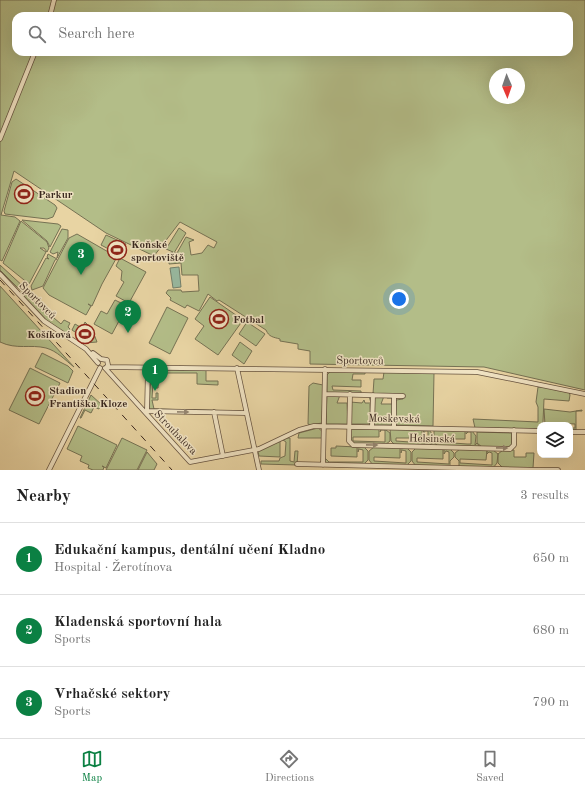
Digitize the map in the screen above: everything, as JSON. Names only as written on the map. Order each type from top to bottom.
[{"type":"street","points":[[51,12],[54,0]]},
{"type":"street","points":[[0,139],[33,56]]},
{"type":"street","name":"Sportovců","points":[[0,274],[44,321],[86,348],[105,366],[477,372],[585,394]]},
{"type":"street","name":"Sportovců","points":[[100,361],[105,359],[105,366]]},
{"type":"street","points":[[49,470],[105,366]]},
{"type":"street","name":"Strouhalova","points":[[105,366],[190,462],[253,450]]},
{"type":"street","points":[[148,367],[146,411],[246,413]]},
{"type":"street","points":[[236,368],[253,450],[259,470]]},
{"type":"street","points":[[323,466],[325,369]]},
{"type":"street","points":[[325,394],[403,396]]},
{"type":"street","points":[[349,426],[350,394]]},
{"type":"street","points":[[372,395],[372,427]]},
{"type":"street","points":[[394,396],[394,427]]},
{"type":"street","points":[[214,412],[223,456]]},
{"type":"street","name":"Moskevská","points":[[253,450],[308,427],[349,426],[537,431]]},
{"type":"street","name":"Helsinská","points":[[349,426],[350,442],[353,445],[510,449],[514,445],[514,430]]},
{"type":"street","points":[[573,432],[585,432]]},
{"type":"street","points":[[297,464],[350,468],[558,470]]},
{"type":"shaded area","points":[[0,0],[585,0],[585,390],[484,367],[310,364],[310,351],[298,349],[298,344],[280,341],[280,339],[268,334],[266,330],[219,300],[217,301],[208,294],[199,311],[187,305],[185,308],[170,300],[171,298],[166,293],[168,290],[181,290],[182,292],[199,291],[198,275],[182,275],[181,263],[169,264],[170,253],[173,252],[166,249],[179,228],[186,233],[174,253],[177,253],[186,237],[194,240],[189,242],[191,255],[202,253],[208,245],[214,248],[217,242],[180,222],[154,256],[106,233],[14,171],[1,215],[15,217],[20,221],[2,261],[0,260]]},
{"type":"shaded area","name":"Parkur","points":[[16,179],[55,205],[57,208],[53,217],[47,219],[5,214],[4,211],[12,182]]},
{"type":"shaded area","points":[[22,220],[58,224],[61,226],[50,247],[47,241]]},
{"type":"shaded area","points":[[21,221],[47,242],[49,248],[47,252],[44,248],[40,248],[46,252],[29,284],[3,263]]},
{"type":"shaded area","points":[[62,229],[68,230],[68,238],[57,258],[58,252],[53,254],[50,252]]},
{"type":"shaded area","points":[[77,234],[117,257],[92,306],[88,304],[91,306],[86,315],[49,295],[43,288],[69,238]]},
{"type":"shaded area","name":"Koňské sportoviště","points":[[106,235],[126,244],[120,255],[101,245]]},
{"type":"shaded area","points":[[48,254],[57,259],[55,260],[43,286],[32,290],[31,286],[46,258],[49,259],[47,257]]},
{"type":"shaded area","points":[[120,258],[146,272],[129,303],[116,296],[124,282],[121,280],[122,271],[116,266]]},
{"type":"shaded area","points":[[0,265],[25,288],[23,293],[0,270]]},
{"type":"shaded area","points":[[179,267],[181,287],[173,288],[170,268]]},
{"type":"shaded area","points":[[0,286],[74,367],[50,349],[34,346],[12,346],[0,342]]},
{"type":"shaded area","points":[[28,293],[34,301],[61,324],[64,320],[70,323],[68,327],[70,329],[66,334],[43,318],[23,296]]},
{"type":"shaded area","name":"Fotbal","points":[[210,297],[243,320],[218,355],[195,339],[204,326],[195,319]]},
{"type":"shaded area","points":[[115,300],[127,306],[112,334],[94,324],[101,311],[107,314]]},
{"type":"shaded area","points":[[167,307],[188,318],[170,354],[149,343]]},
{"type":"shaded area","points":[[85,322],[92,329],[97,342],[85,343],[77,337],[82,329],[78,334],[72,330],[75,324],[82,328]]},
{"type":"shaded area","points":[[247,322],[265,334],[256,346],[239,334]]},
{"type":"shaded area","points":[[240,342],[252,351],[244,364],[232,355]]},
{"type":"shaded area","points":[[42,353],[68,366],[73,371],[68,383],[35,367]]},
{"type":"shaded area","name":"Stadion Františka Kloze","points":[[30,368],[60,383],[39,424],[9,410]]},
{"type":"shaded area","points":[[151,369],[159,370],[158,388],[156,388],[156,383],[153,383],[152,398],[156,398],[156,393],[158,393],[158,400],[152,400],[154,409],[241,411],[149,409]]},
{"type":"shaded area","points":[[163,370],[206,370],[206,381],[218,381],[218,385],[197,384],[197,373],[163,373]]},
{"type":"shaded area","points":[[331,371],[365,371],[365,374],[353,374],[352,380],[361,380],[361,387],[332,386],[333,390],[361,391],[361,394],[327,393],[327,375]]},
{"type":"shaded area","points":[[384,372],[434,373],[433,426],[395,425],[396,400],[403,399],[403,395],[373,394],[374,379],[383,379]]},
{"type":"shaded area","points":[[313,383],[323,385],[322,423],[310,425],[308,424],[309,386]]},
{"type":"shaded area","points":[[538,387],[546,387],[569,392],[570,395],[569,401],[544,399],[543,422],[538,422],[538,407],[536,402]]},
{"type":"shaded area","points":[[91,395],[102,405],[99,409],[94,407],[91,413],[85,410],[80,418]]},
{"type":"shaded area","points":[[327,395],[340,395],[337,403],[347,403],[348,424],[326,424]]},
{"type":"shaded area","points":[[369,396],[372,398],[372,404],[370,404],[371,424],[350,424],[350,402],[362,403],[364,400],[365,403],[371,403]]},
{"type":"shaded area","points":[[384,396],[381,404],[392,404],[392,398],[387,398],[387,396],[393,397],[392,425],[374,425],[374,397]]},
{"type":"shaded area","points":[[544,409],[570,412],[576,411],[576,430],[573,430],[573,428],[575,428],[575,424],[573,424],[573,422],[545,422]]},
{"type":"shaded area","points":[[473,419],[538,422],[537,429],[475,428]]},
{"type":"shaded area","points":[[78,426],[117,445],[106,468],[104,467],[103,470],[93,470],[88,468],[89,465],[80,461],[82,456],[67,449]]},
{"type":"shaded area","points":[[318,428],[322,431],[322,438],[298,438],[299,433]]},
{"type":"shaded area","points":[[351,428],[379,429],[379,437],[353,437],[353,441],[385,442],[385,430],[381,430],[380,432],[381,429],[386,430],[390,433],[390,441],[385,445],[354,444],[350,441]]},
{"type":"shaded area","points":[[390,429],[422,430],[422,438],[396,438],[396,441],[424,443],[428,443],[428,431],[425,431],[424,433],[423,430],[429,430],[433,435],[433,442],[430,445],[434,442],[437,446],[395,445],[391,441]]},
{"type":"shaded area","points":[[434,430],[465,431],[465,439],[439,439],[439,442],[467,444],[471,444],[471,432],[466,434],[466,431],[472,431],[476,436],[475,445],[477,443],[480,447],[438,446],[434,442]]},
{"type":"shaded area","points":[[477,432],[512,433],[513,444],[511,448],[482,447],[477,443]]},
{"type":"shaded area","points":[[122,438],[147,450],[137,470],[106,470]]},
{"type":"shaded area","points":[[290,438],[290,461],[294,462],[295,451],[298,451],[297,465],[261,464],[261,461],[279,461],[280,458],[285,456],[286,442],[283,440]]},
{"type":"shaded area","points":[[280,441],[280,457],[259,456],[258,451]]},
{"type":"shaded area","points":[[336,446],[357,447],[357,457],[331,456],[331,448],[336,448]]},
{"type":"shaded area","points":[[358,447],[364,447],[368,451],[368,460],[363,465],[325,463],[325,458],[329,462],[363,462],[363,450],[359,449],[358,452]]},
{"type":"shaded area","points":[[374,447],[400,447],[400,458],[374,457],[374,461],[406,463],[406,451],[402,450],[401,453],[401,448],[407,448],[411,452],[411,461],[406,466],[373,465],[369,460],[369,451]]},
{"type":"shaded area","points":[[416,448],[443,449],[443,459],[417,458],[417,462],[449,464],[449,452],[446,451],[444,454],[444,449],[450,449],[454,453],[454,457],[450,461],[450,467],[416,466],[412,461],[412,452]]},
{"type":"shaded area","points":[[460,449],[493,450],[498,454],[497,463],[493,468],[459,467],[459,461],[455,457],[455,453]],"holes":[[[487,450],[487,454],[489,452],[492,453],[492,465],[460,463],[460,459],[486,460]]]},
{"type":"shaded area","points":[[503,450],[514,450],[514,457],[526,457],[526,453],[534,453],[533,468],[503,468],[498,463],[498,454]]},
{"type":"shaded area","points":[[147,452],[157,464],[154,470],[138,470]]},
{"type":"railway","points":[[0,280],[172,470]]},
{"type":"place","name":"Parkur","points":[[24,194]]},
{"type":"place","name":"Koňské sportoviště","points":[[117,250]]},
{"type":"place","name":"Vrhačské sektory","points":[[81,275]]},
{"type":"place","name":"Fotbal","points":[[219,319]]},
{"type":"place","name":"Kladenská sportovní hala","points":[[128,333]]},
{"type":"place","name":"Košíková","points":[[85,334]]},
{"type":"place","name":"Edukační kampus, dentální učení Kladno","points":[[155,391]]},
{"type":"place","name":"Stadion Františka Kloze","points":[[35,396]]}]
